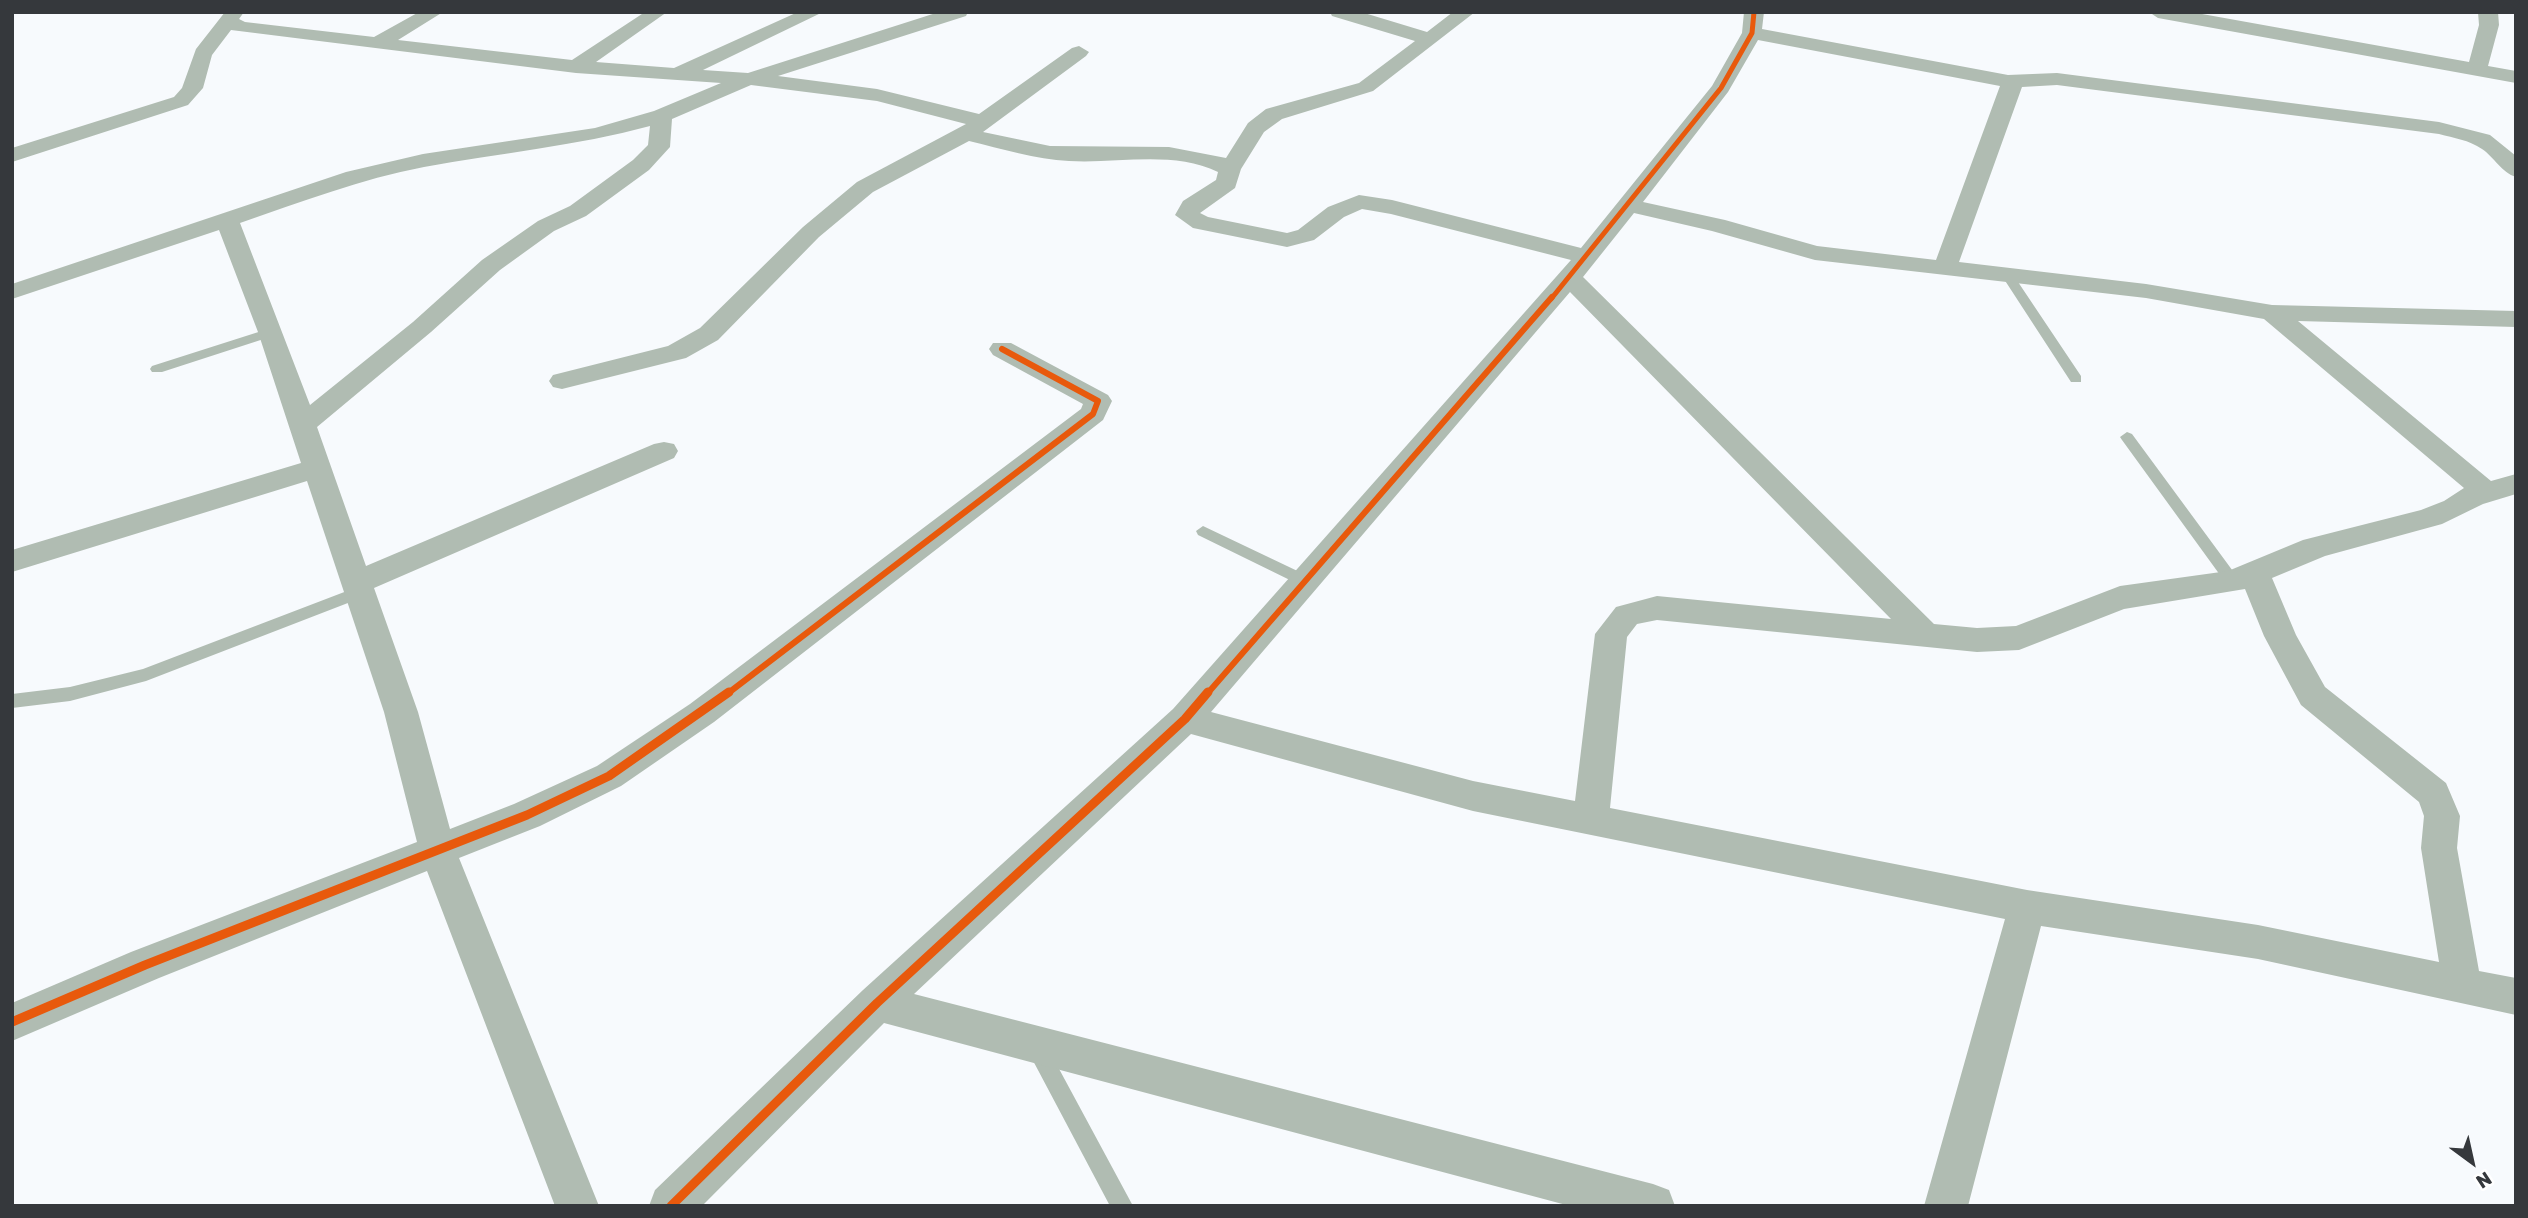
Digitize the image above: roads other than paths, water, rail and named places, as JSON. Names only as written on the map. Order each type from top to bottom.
[{"type":"street","points":[[377,43],[434,12]]},
{"type":"street","points":[[576,67],[658,12]]},
{"type":"street","points":[[676,74],[814,12]]},
{"type":"street","points":[[12,292],[354,177],[423,161],[596,134],[662,116],[749,79],[959,12]]},
{"type":"street","points":[[1339,12],[1428,38]]},
{"type":"street","points":[[1466,12],[1366,87],[1274,114],[1264,120],[1230,169],[1227,183],[1191,206],[1187,215],[1201,223],[1287,240],[1306,235],[1336,212],[1359,202],[1392,207],[1578,267],[1926,634]]},
{"type":"street","points":[[2158,12],[2234,19],[2516,77]]},
{"type":"street","points":[[2477,71],[2488,24],[2488,12]]},
{"type":"street","points":[[12,155],[181,101],[192,93],[200,62],[232,17],[242,27],[576,67],[749,79],[877,95],[1050,153],[1176,155],[1216,159],[1230,169]]},
{"type":"street","points":[[671,1206],[877,1003],[1185,719],[1303,580],[1578,267],[1721,88],[1753,22],[2008,81],[2057,79],[2438,128],[2470,135],[2496,146],[2516,170]]},
{"type":"street","points":[[562,381],[677,352],[709,334],[811,232],[865,187],[976,128],[1080,52]]},
{"type":"street","points":[[1944,270],[2012,88],[2008,81]]},
{"type":"street","points":[[302,425],[422,327],[491,265],[546,226],[578,211],[641,165],[659,147],[662,116]]},
{"type":"street","points":[[1627,205],[1717,225],[1815,253],[1944,270],[2146,291],[2272,313],[2516,319]]},
{"type":"street","points":[[228,219],[271,332],[401,712],[437,849],[577,1206]]},
{"type":"street","points":[[2272,313],[2469,475],[2481,488],[2477,496]]},
{"type":"street","points":[[12,1022],[145,964],[527,815],[608,776],[702,713],[1093,414],[1098,401],[1002,349]]},
{"type":"street","points":[[358,588],[664,451]]},
{"type":"street","points":[[12,561],[316,468]]},
{"type":"street","points":[[1591,820],[1611,634],[1626,615],[1657,608],[1977,640],[2019,638],[2120,598],[2244,578],[2315,548],[2452,511],[2477,496],[2516,484]]},
{"type":"street","points":[[2244,578],[2313,696],[2434,793],[2442,816],[2439,848],[2462,985]]},
{"type":"street","points":[[1185,719],[1473,796],[2027,907],[2258,942],[2516,997]]},
{"type":"street","points":[[1946,1206],[2027,907]]},
{"type":"street","points":[[877,1003],[1653,1206]]},
{"type":"lane","points":[[2008,276],[2076,379]]},
{"type":"lane","points":[[157,369],[271,332]]},
{"type":"lane","points":[[2127,437],[2244,578]]},
{"type":"lane","points":[[1203,531],[1303,580]]},
{"type":"lane","points":[[12,701],[70,694],[146,675],[358,588]]},
{"type":"lane","points":[[1035,1044],[1122,1206]]}]
